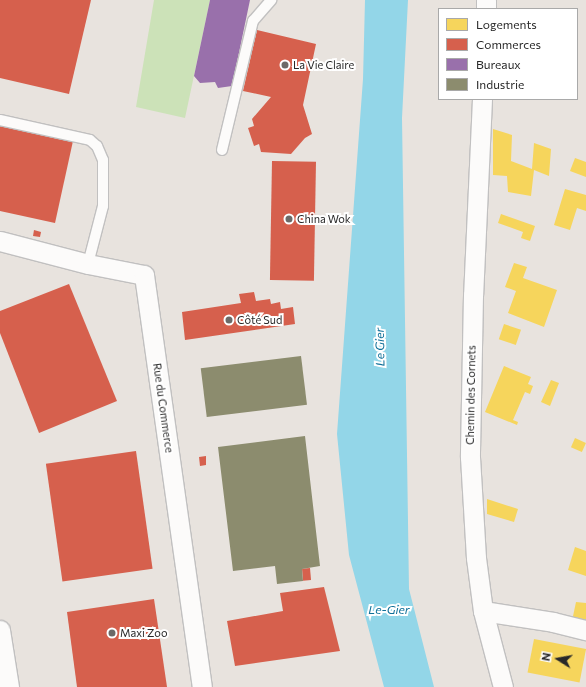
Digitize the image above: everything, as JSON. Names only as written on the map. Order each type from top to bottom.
[{"type":"street","name":"Chemin des Cornets","points":[[482,100],[470,415],[475,550],[483,611],[503,687]]},
{"type":"street","name":"Rue du Commerce","points":[[0,241],[88,264],[144,275],[202,687]]},
{"type":"street","points":[[483,611],[553,622],[586,630]]},
{"type":"street","points":[[0,630],[9,687]]},
{"type":"lane","points":[[222,150],[253,21],[271,0]]},
{"type":"lane","points":[[0,120],[90,140],[97,146],[103,160],[103,206],[88,264]]},
{"type":"green space","points":[[154,0],[210,0],[185,118],[136,107]]},
{"type":"water","points":[[365,0],[408,0],[402,118],[409,589],[434,687],[384,687],[349,555],[337,434],[363,79]]},
{"type":"building: Logements","points":[[493,129],[512,135],[511,161],[532,169],[534,143],[551,149],[549,176],[534,170],[531,196],[508,192],[507,176],[493,175]]},
{"type":"building: Logements","points":[[575,158],[586,162],[586,177],[570,171]]},
{"type":"building: Logements","points":[[565,189],[586,195],[586,211],[577,208],[570,230],[554,225]]},
{"type":"building: Logements","points":[[501,214],[535,226],[530,241],[521,238],[523,232],[498,223]]},
{"type":"building: Logements","points":[[514,263],[527,267],[523,278],[557,290],[544,327],[508,313],[516,291],[505,287]]},
{"type":"building: Logements","points":[[504,324],[521,330],[516,345],[499,339]]},
{"type":"building: Logements","points":[[504,366],[531,377],[528,384],[533,386],[530,394],[525,392],[513,420],[518,422],[517,425],[485,412]]},
{"type":"building: Logements","points":[[551,380],[559,383],[550,406],[541,402]]},
{"type":"building: Logements","points":[[575,438],[586,443],[582,452],[571,447]]},
{"type":"building: Logements","points":[[487,499],[518,509],[514,522],[487,514]]},
{"type":"building: Logements","points":[[575,547],[586,551],[586,576],[568,570]]},
{"type":"building: Logements","points":[[576,602],[586,603],[586,624],[572,621]]},
{"type":"building: Logements","points":[[534,639],[586,649],[580,682],[528,672]]},
{"type":"building: Commerces","points":[[0,0],[91,0],[69,94],[0,78]]},
{"type":"building: Commerces","points":[[257,30],[316,44],[303,105],[312,134],[305,138],[291,154],[261,152],[259,144],[254,146],[248,128],[254,126],[252,119],[271,97],[243,91]]},
{"type":"building: Commerces","points":[[0,125],[73,141],[55,223],[0,211]]},
{"type":"building: Commerces","points":[[272,161],[316,162],[314,281],[270,280]]},
{"type":"building: Commerces","points":[[34,230],[41,232],[40,237],[33,236]]},
{"type":"building: Commerces","points":[[69,284],[117,401],[39,433],[0,333],[0,311]]},
{"type":"building: Commerces","points":[[254,292],[256,301],[270,299],[271,304],[280,302],[281,309],[293,307],[295,324],[185,340],[182,312],[241,303],[239,294]]},
{"type":"building: Commerces","points":[[136,451],[153,569],[62,582],[46,464]]},
{"type":"building: Commerces","points":[[206,456],[206,465],[200,466],[199,457]]},
{"type":"building: Commerces","points":[[310,568],[311,580],[303,581],[302,569]]},
{"type":"building: Commerces","points":[[324,587],[340,651],[235,666],[227,621],[283,611],[280,593]]},
{"type":"building: Commerces","points":[[154,599],[167,687],[77,687],[67,612]]},
{"type":"building: Bureaux","points":[[210,0],[250,0],[232,86],[218,88],[215,82],[200,83],[194,76]]},
{"type":"building: Industrie","points":[[301,356],[307,405],[207,417],[201,368]]},
{"type":"building: Industrie","points":[[305,436],[320,566],[302,569],[303,581],[277,584],[275,566],[233,571],[218,447]]},
{"type":"place","name":"La Vie Claire","points":[[285,65]]},
{"type":"place","name":"China Wok","points":[[289,219]]},
{"type":"place","name":"Côté Sud","points":[[229,320]]},
{"type":"place","name":"Maxi Zoo","points":[[112,633]]},
{"type":"water label","name":"Le Gier","points":[[380,347]]},
{"type":"water label","name":"Le-Gier","points":[[389,610]]}]
